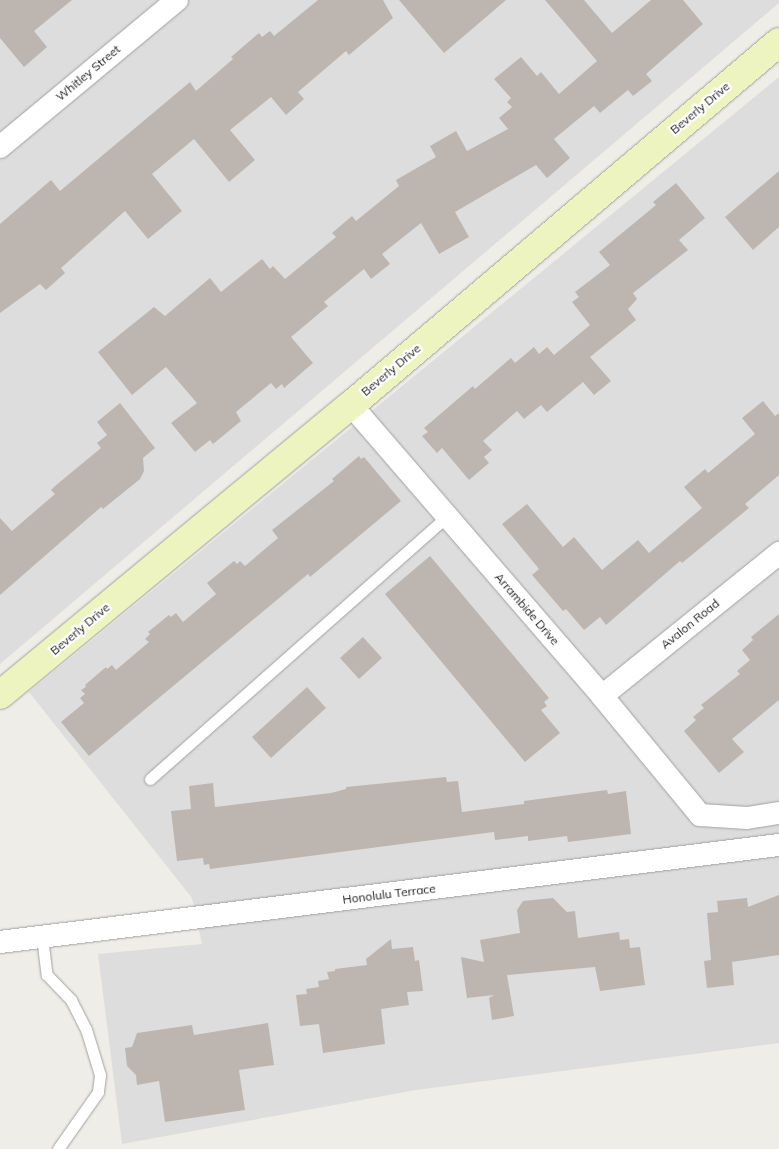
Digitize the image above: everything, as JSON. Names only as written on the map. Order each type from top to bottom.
[{"type":"street","name":"Whitley Street","points":[[0,147],[176,0]]},
{"type":"street","name":"Beverly Drive","points":[[0,695],[351,404],[779,42]]},
{"type":"street","name":"Arrambide Drive","points":[[351,404],[602,696],[700,815],[747,818],[779,813]]},
{"type":"street","name":"Avalon Road","points":[[602,696],[779,553]]},
{"type":"street","name":"Honolulu Terrace","points":[[0,942],[779,845]]},
{"type":"lane","points":[[150,779],[447,516]]},
{"type":"lane","points":[[42,937],[47,975],[71,1000],[86,1029],[100,1075],[98,1092],[58,1149]]},
{"type":"shaded area","points":[[0,0],[779,0],[779,3],[0,664]]},
{"type":"shaded area","points":[[779,77],[779,1043],[416,1090],[122,1144],[98,954],[202,944],[192,898],[29,692]]},
{"type":"building","points":[[0,0],[72,0],[34,31],[47,47],[24,67],[0,38]]},
{"type":"building","points":[[318,0],[383,0],[393,18],[349,55],[346,51],[298,92],[304,99],[286,115],[271,97],[230,130],[255,160],[229,182],[194,139],[152,174],[182,211],[148,239],[125,211],[61,268],[65,273],[46,290],[40,284],[0,313],[0,224],[51,180],[60,191],[190,82],[196,91],[233,59],[231,57],[259,33],[262,37],[270,31],[274,36]]},
{"type":"building","points":[[399,0],[506,0],[444,53]]},
{"type":"building","points":[[545,0],[584,0],[612,33],[651,0],[683,0],[703,24],[646,74],[652,81],[633,96],[628,90],[600,113],[594,106],[554,139],[570,158],[547,178],[536,165],[455,212],[469,237],[439,254],[421,223],[382,254],[390,264],[371,279],[364,269],[324,302],[328,306],[291,337],[313,363],[284,388],[282,384],[276,389],[271,383],[236,412],[241,421],[213,444],[210,440],[195,452],[171,423],[197,403],[166,367],[132,395],[98,352],[154,307],[165,316],[210,278],[221,292],[262,259],[270,269],[273,266],[285,279],[336,237],[332,233],[352,216],[356,221],[399,186],[396,180],[436,157],[430,146],[456,131],[467,151],[508,129],[499,118],[512,107],[507,102],[511,98],[494,79],[521,57],[537,76],[541,72],[559,94],[597,61]]},
{"type":"building","points":[[779,171],[779,227],[753,250],[725,217]]},
{"type":"building","points":[[676,183],[705,218],[679,240],[688,250],[633,293],[637,299],[628,309],[636,320],[590,357],[611,381],[594,395],[583,382],[547,412],[541,405],[524,419],[517,411],[483,441],[492,450],[484,457],[489,463],[469,480],[442,448],[437,453],[422,436],[428,432],[424,428],[473,386],[475,389],[511,358],[515,363],[534,347],[539,354],[547,347],[554,355],[590,325],[572,302],[579,297],[575,292],[610,265],[599,252],[656,205],[653,202]]},
{"type":"building","points":[[763,401],[775,416],[779,413],[779,475],[745,504],[749,508],[682,563],[680,561],[606,625],[600,617],[584,630],[566,609],[563,611],[532,575],[539,569],[502,524],[527,504],[563,547],[574,537],[602,570],[638,540],[649,553],[702,508],[684,487],[705,469],[708,473],[755,434],[742,418]]},
{"type":"building","points":[[120,403],[155,448],[143,458],[144,471],[140,479],[103,509],[101,507],[0,595],[0,518],[12,531],[55,494],[51,490],[101,448],[97,443],[107,435],[97,422]]},
{"type":"building","points":[[359,456],[361,459],[364,457],[401,501],[310,577],[308,574],[89,756],[61,722],[84,703],[80,698],[85,694],[81,690],[86,687],[85,685],[106,667],[107,669],[112,665],[116,670],[149,642],[145,639],[150,634],[148,632],[169,615],[171,617],[176,613],[183,622],[216,594],[207,583],[234,561],[237,564],[240,561],[245,566],[278,538],[272,530],[334,481],[332,479]]},
{"type":"building","points":[[430,556],[549,698],[544,702],[547,706],[541,710],[560,733],[525,762],[385,594]]},
{"type":"building","points":[[779,614],[779,700],[732,739],[744,752],[719,773],[684,731],[696,720],[693,717],[704,708],[701,705],[740,674],[737,671],[750,660],[742,650],[753,640],[751,637]]},
{"type":"building","points":[[363,637],[382,658],[359,679],[340,658]]},
{"type":"building","points":[[307,687],[326,708],[271,758],[252,737]]},
{"type":"building","points":[[446,777],[447,782],[458,781],[462,812],[524,804],[524,801],[607,790],[608,794],[626,791],[631,834],[568,842],[567,836],[528,841],[528,836],[495,840],[494,832],[210,869],[209,864],[204,865],[203,858],[177,861],[171,811],[191,809],[189,786],[213,783],[215,807],[331,793],[346,789],[346,787]]},
{"type":"building","points":[[779,895],[779,955],[732,962],[734,985],[707,988],[704,961],[711,960],[707,913],[718,912],[717,901],[747,898],[748,907]]},
{"type":"building","points":[[553,898],[567,912],[575,911],[578,938],[619,932],[620,940],[629,939],[630,948],[640,947],[645,985],[600,991],[595,967],[507,975],[514,1016],[492,1020],[489,998],[494,995],[467,998],[461,957],[484,962],[480,940],[520,933],[517,910],[523,901]]},
{"type":"building","points":[[391,939],[392,949],[413,947],[415,961],[419,960],[423,991],[407,992],[409,1005],[381,1009],[385,1044],[323,1053],[319,1024],[300,1026],[296,995],[307,994],[306,989],[319,987],[318,981],[329,979],[327,972],[335,971],[335,969],[367,965],[366,959]]},
{"type":"building","points":[[268,1023],[274,1065],[239,1070],[245,1110],[165,1122],[159,1081],[137,1085],[136,1075],[127,1066],[125,1048],[132,1047],[137,1033],[192,1025],[194,1035]]}]
